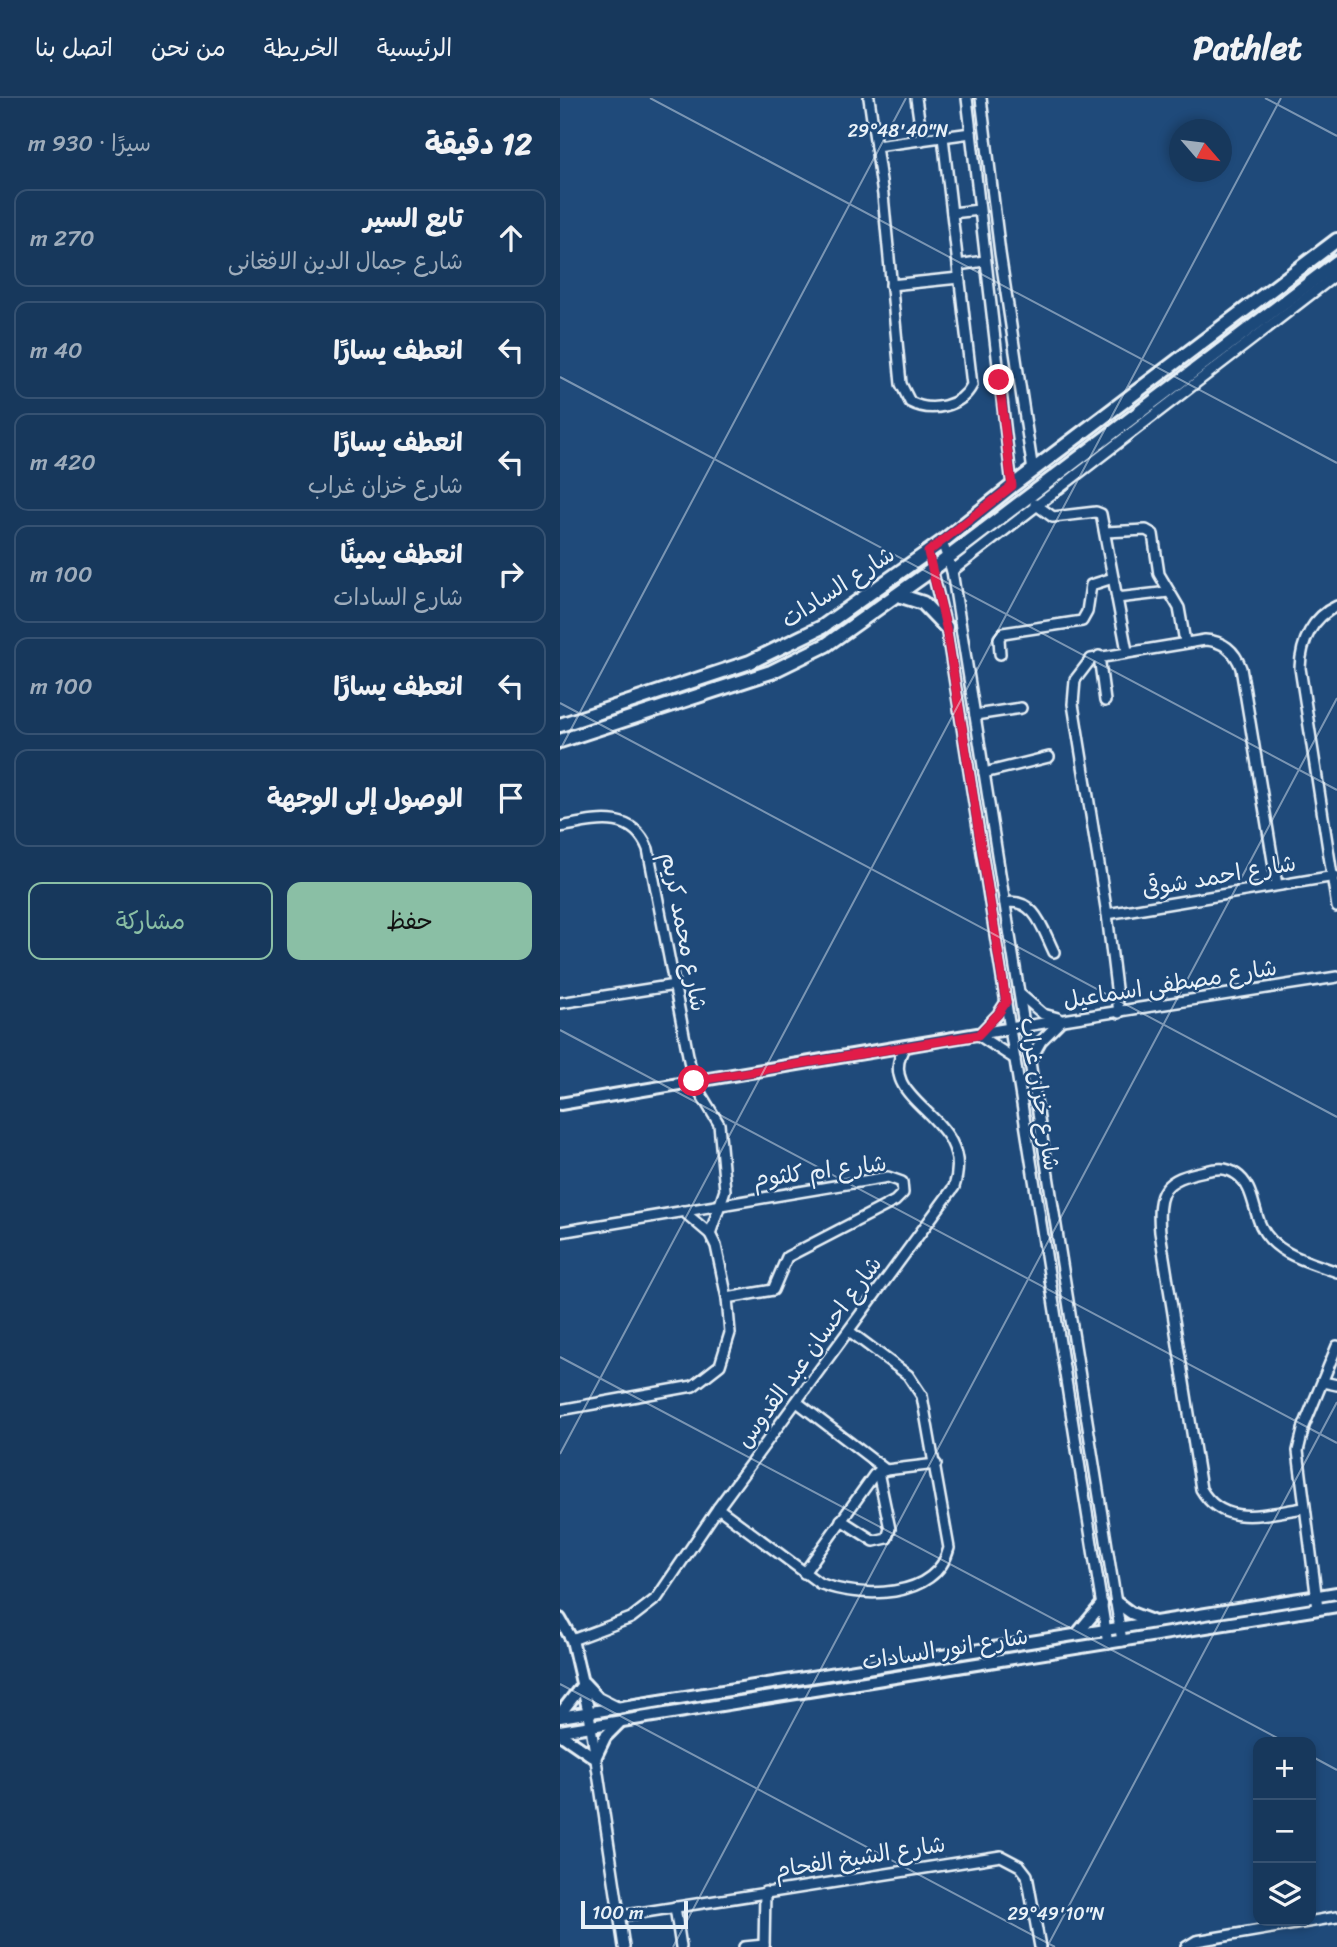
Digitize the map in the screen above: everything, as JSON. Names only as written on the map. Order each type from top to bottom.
[{"type":"main road","name":"شارع السادات","points":[[560,725],[727,670],[782,648],[845,612],[942,542],[1337,240]]},
{"type":"main road","name":"شارع السادات","points":[[560,741],[793,663],[836,639],[933,569],[1337,262]]},
{"type":"main road","points":[[898,595],[923,603],[946,627]]},
{"type":"street","points":[[869,98],[903,391],[917,406],[936,407],[962,398],[972,385],[943,137]]},
{"type":"street","points":[[916,98],[922,140]]},
{"type":"street","points":[[967,98],[1012,486]]},
{"type":"street","points":[[981,98],[998,242],[1033,471]]},
{"type":"street","points":[[876,146],[971,133]]},
{"type":"street","points":[[952,213],[979,210]]},
{"type":"street","points":[[958,265],[984,261]]},
{"type":"street","points":[[952,570],[1337,274]]},
{"type":"street","points":[[891,285],[959,278]]},
{"type":"street","points":[[1035,504],[1050,517],[1099,512],[1128,651]]},
{"type":"street","points":[[1105,532],[1150,531],[1159,573],[1180,608],[1185,642]]},
{"type":"street","name":"شارع خزان غراب","points":[[942,542],[952,570],[1122,1642]]},
{"type":"street","name":"شارع خزان غراب","points":[[928,552],[946,627],[1108,1644]]},
{"type":"street","points":[[1000,654],[999,638],[1003,633],[1082,621],[1087,612],[1091,585],[1114,578]]},
{"type":"street","points":[[1118,598],[1169,592]]},
{"type":"street","points":[[1337,606],[1312,627],[1301,653],[1300,668],[1325,833],[1335,876],[1337,906]]},
{"type":"street","points":[[1119,1013],[1107,914],[1072,693],[1078,672],[1098,656],[1185,642],[1214,641],[1233,651],[1241,668],[1277,885]]},
{"type":"street","points":[[1098,656],[1105,701]]},
{"type":"street","points":[[975,715],[1021,708]]},
{"type":"street","points":[[984,772],[1049,757]]},
{"type":"street","name":"شارع محمد كريم","points":[[560,827],[617,820],[634,827],[645,840],[694,1081],[719,1124],[725,1190],[710,1234]]},
{"type":"street","points":[[1325,833],[1337,831]]},
{"type":"street","name":"شارع احمد شوقى","points":[[1107,914],[1335,876]]},
{"type":"street","points":[[1005,903],[1015,902],[1030,908],[1054,952]]},
{"type":"street","name":"شارع مصطفى اسماعيل","points":[[1025,1026],[1337,977]]},
{"type":"street","points":[[560,1003],[675,985]]},
{"type":"street","points":[[1019,992],[1043,1014],[1063,1019]]},
{"type":"street","points":[[978,1035],[1006,1002]]},
{"type":"street","points":[[1030,1060],[1041,1041],[1063,1019]]},
{"type":"street","points":[[560,1104],[1025,1026]]},
{"type":"street","points":[[978,1035],[1015,1059]]},
{"type":"street","name":"شارع احسان عبد القدوس","points":[[572,1640],[631,1618],[647,1609],[718,1508],[950,1194],[957,1179],[957,1162],[950,1138],[934,1116],[909,1095],[896,1076],[897,1061],[905,1046]]},
{"type":"street","points":[[1304,1508],[1230,1515],[1213,1506],[1201,1489],[1160,1232],[1158,1210],[1162,1194],[1180,1176],[1220,1168],[1230,1170],[1246,1184],[1262,1227],[1270,1239],[1292,1256],[1337,1272]]},
{"type":"street","name":"شارع ام كلثوم","points":[[560,1232],[888,1177],[897,1178],[904,1186],[903,1193],[895,1201],[787,1257],[773,1290],[727,1298]]},
{"type":"street","points":[[560,1410],[702,1382],[712,1374],[725,1355],[730,1333],[727,1298],[710,1234],[683,1211]]},
{"type":"street","points":[[718,1508],[804,1573],[835,1589],[868,1594],[918,1584],[936,1574],[950,1548],[922,1396],[908,1375],[849,1331]]},
{"type":"street","points":[[1317,1603],[1298,1469],[1299,1440],[1337,1346]]},
{"type":"street","points":[[1063,1363],[1078,1360]]},
{"type":"street","points":[[1323,1382],[1337,1385]]},
{"type":"street","points":[[797,1402],[882,1471],[890,1529],[887,1538],[874,1541],[841,1520]]},
{"type":"street","points":[[804,1573],[841,1520],[882,1471],[936,1464]]},
{"type":"street","name":"شارع انور السادات","points":[[560,1733],[1122,1642],[1317,1603],[1337,1593]]},
{"type":"street","points":[[1116,1602],[1131,1613],[1154,1622]]},
{"type":"street","name":"شارع انور السادات","points":[[560,1716],[621,1709],[1154,1622],[1317,1603],[1337,1606]]},
{"type":"street","points":[[1076,1635],[1093,1619],[1101,1604]]},
{"type":"street","points":[[560,1619],[572,1640],[584,1683],[624,1947]]},
{"type":"street","points":[[584,1683],[602,1701],[621,1709]]},
{"type":"street","points":[[560,1716],[584,1683]]},
{"type":"street","points":[[595,1758],[605,1737],[621,1721]]},
{"type":"street","points":[[560,1733],[595,1758]]},
{"type":"street","name":"شارع الشيخ الفحام","points":[[620,1916],[1001,1856],[1012,1859],[1027,1875],[1040,1947]]},
{"type":"street","points":[[744,1947],[764,1946],[765,1892]]},
{"type":"street","points":[[675,1907],[681,1947]]},
{"type":"street","points":[[1186,1947],[1196,1941],[1337,1917]]},
{"type":"route","points":[[694,1081],[978,1035],[989,1026],[1006,1002],[946,627],[928,552],[1012,486],[999,380]]}]
